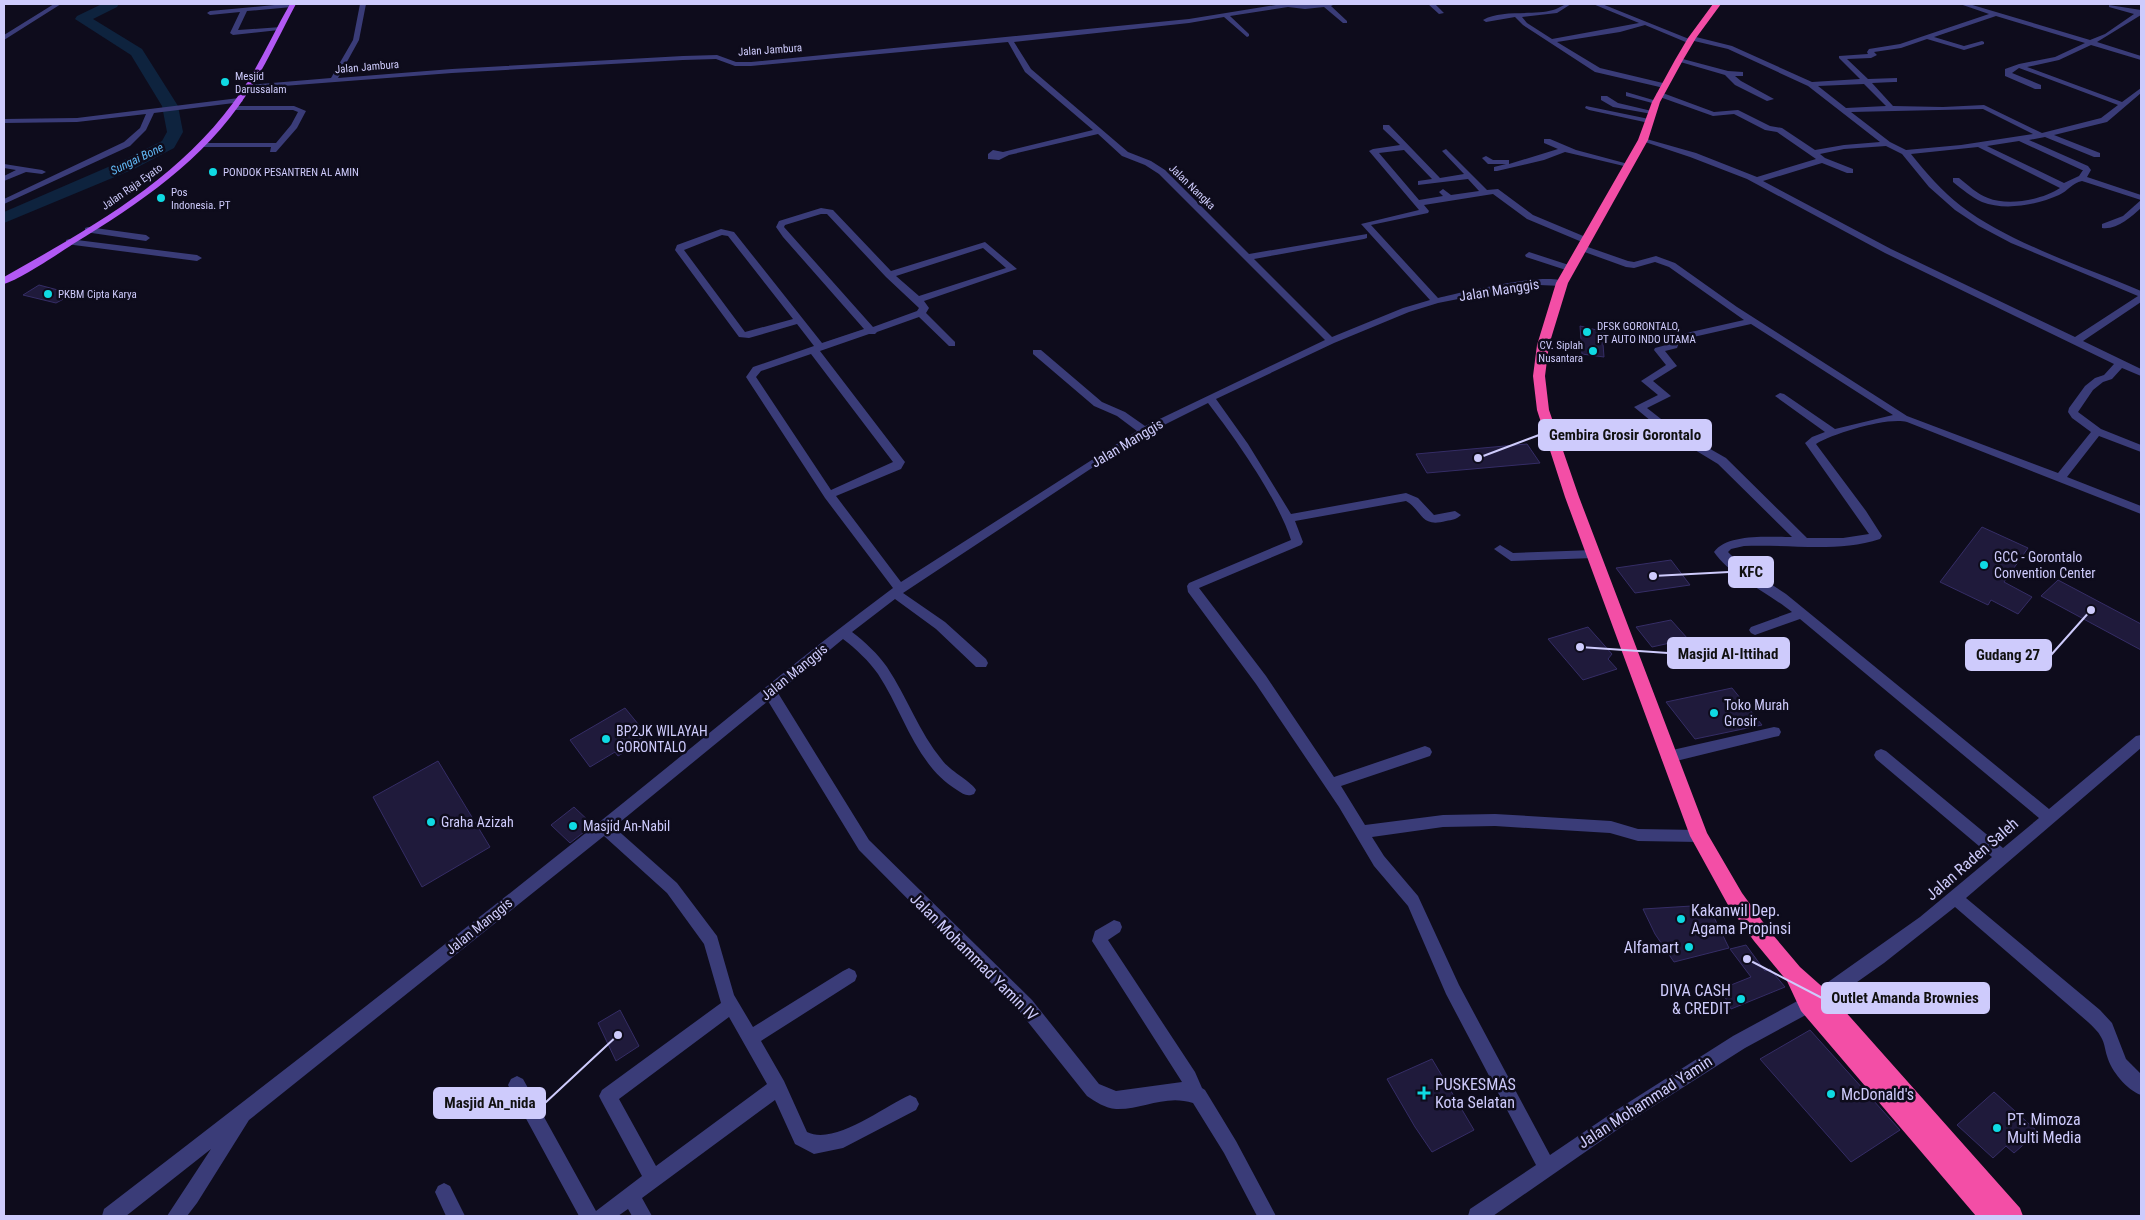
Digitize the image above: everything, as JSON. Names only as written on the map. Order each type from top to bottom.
[{"type":"highway","points":[[1717,4],[1679,60],[1656,103],[1643,140],[1562,283],[1543,345],[1539,376],[1542,410],[1572,497],[1699,836],[1735,899],[1761,936],[1990,1216]]},
{"type":"highway","points":[[1814,1001],[2012,1216]]},
{"type":"main road","name":"Jalan Raja Eyato","points":[[4,281],[88,230],[166,178],[202,145],[234,108],[248,87],[292,5]]},
{"type":"street","points":[[4,38],[58,4]]},
{"type":"street","points":[[333,81],[356,40],[364,4]]},
{"type":"street","name":"Jalan Jambura","points":[[248,87],[452,71],[714,57],[735,64],[751,64],[1010,40],[1225,15],[1291,4],[1305,7],[1329,4]]},
{"type":"street","points":[[1329,4],[1345,22]]},
{"type":"street","points":[[1431,4],[1441,12]]},
{"type":"street","points":[[1486,20],[1555,12],[1568,4]]},
{"type":"street","points":[[1596,4],[1691,40],[1737,50],[1754,59],[1782,68],[1811,84],[1887,144],[1904,152],[1932,185],[1958,208],[1989,228],[2141,294]]},
{"type":"street","points":[[1963,4],[2141,58]]},
{"type":"street","points":[[210,13],[292,5]]},
{"type":"street","points":[[2112,6],[2138,16]]},
{"type":"street","points":[[245,9],[233,33],[279,28]]},
{"type":"street","points":[[1891,108],[1841,58],[1871,56],[1873,55],[1870,52],[1871,50],[1901,46],[1995,14]]},
{"type":"street","points":[[1225,15],[1247,36]]},
{"type":"street","points":[[1517,15],[1526,24],[1570,54],[1598,70],[1628,76],[1656,103]]},
{"type":"street","points":[[2038,87],[2008,74],[2008,71],[2019,66],[2052,61],[2092,43],[2138,16]]},
{"type":"street","points":[[1552,40],[1647,24]]},
{"type":"street","points":[[1926,37],[1961,48],[1971,48],[1982,43]]},
{"type":"street","name":"Jalan Nangka","points":[[1010,40],[1028,70],[1125,154],[1154,166],[1162,172],[1331,341]]},
{"type":"street","points":[[1679,60],[1728,73],[1740,74]]},
{"type":"street","points":[[2019,66],[2122,104]]},
{"type":"street","points":[[1728,73],[1738,83],[1770,99]]},
{"type":"street","points":[[1811,84],[1894,80]]},
{"type":"street","points":[[1904,152],[2043,135],[2099,122],[2115,112],[2122,104],[2141,90]]},
{"type":"street","points":[[1630,94],[1656,103],[1713,114],[1735,112],[1768,128],[1777,129],[1822,158],[1822,160]]},
{"type":"street","points":[[1604,98],[1616,105],[1656,103]]},
{"type":"street","points":[[4,121],[78,120],[239,100]]},
{"type":"street","points":[[1589,108],[1656,103]]},
{"type":"street","points":[[1844,110],[1984,107],[2043,135],[2097,155]]},
{"type":"street","points":[[202,145],[275,147],[301,115],[302,111],[294,108],[234,108]]},
{"type":"street","points":[[4,202],[122,148],[134,140],[152,112]]},
{"type":"street","points":[[1386,127],[1438,180]]},
{"type":"street","points":[[1004,154],[1099,131]]},
{"type":"street","points":[[2018,138],[2085,168],[2087,170],[2082,178]]},
{"type":"street","points":[[1547,140],[1565,149],[1628,165]]},
{"type":"street","points":[[1643,140],[1693,155],[1756,180],[1888,251],[2141,373]]},
{"type":"street","points":[[1814,153],[1844,147],[1887,144]]},
{"type":"street","points":[[1978,144],[2065,188]]},
{"type":"street","points":[[1405,146],[1374,151],[1425,211],[1364,224],[1436,301]]},
{"type":"street","points":[[1497,169],[1541,158],[1565,149]]},
{"type":"street","points":[[1446,152],[1485,192]]},
{"type":"street","points":[[1486,158],[1492,162],[1504,161],[1512,166]]},
{"type":"street","points":[[1756,180],[1822,160],[1834,163],[1850,171]]},
{"type":"street","points":[[4,166],[42,172]]},
{"type":"street","points":[[4,179],[26,169]]},
{"type":"street","points":[[1422,183],[1468,176]]},
{"type":"street","points":[[1956,180],[1983,199],[2002,204],[2053,195],[2065,188],[2069,182],[2082,178],[2141,198]]},
{"type":"street","points":[[1417,203],[1446,195],[1495,191],[1530,216],[1628,265],[1656,259],[1666,261],[1752,321],[1903,417],[1964,442],[2061,477],[2141,510]]},
{"type":"street","points":[[2105,226],[2126,218],[2141,203]]},
{"type":"street","points":[[872,332],[780,227],[786,221],[822,211],[830,212],[889,275],[918,300],[924,308],[921,313],[872,332],[817,348],[757,370],[751,377],[829,495],[897,591],[922,609],[981,663]]},
{"type":"street","points":[[88,230],[146,238]]},
{"type":"street","points":[[799,320],[748,335],[742,335],[679,250],[680,247],[721,232],[731,234],[799,320],[899,462],[897,466],[829,495]]},
{"type":"street","points":[[1248,257],[1364,236]]},
{"type":"street","points":[[69,242],[197,258]]},
{"type":"street","points":[[889,275],[985,245],[1012,269],[918,300]]},
{"type":"street","points":[[1529,255],[1569,268]]},
{"type":"street","name":"Jalan Manggis","points":[[111,1216],[244,1114],[604,827],[843,632],[897,591],[1144,431],[1331,341],[1406,310],[1436,301],[1527,283],[1562,283]]},
{"type":"street","points":[[2076,341],[2141,298]]},
{"type":"street","points":[[921,313],[952,344]]},
{"type":"street","points":[[1752,321],[1676,338],[1674,346],[1659,350],[1672,366],[1646,381],[1666,396],[1639,407],[1666,428],[1722,461],[1804,542]]},
{"type":"street","points":[[1037,352],[1098,404],[1121,414],[1144,431]]},
{"type":"street","points":[[2121,363],[2108,377],[2099,380],[2089,388],[2073,412],[2097,430],[2141,449]]},
{"type":"street","points":[[1780,396],[1834,433]]},
{"type":"street","points":[[1210,398],[1233,429],[1289,518],[1298,538],[1295,544],[1206,579],[1193,586],[1192,589],[1261,680],[1362,832],[1379,861],[1413,901],[1452,989],[1547,1167]]},
{"type":"street","points":[[1903,417],[1834,433],[1810,442],[1862,514],[1876,536],[1872,539],[1734,544],[1725,546],[1720,552],[1728,561],[1782,597],[2048,817]]},
{"type":"street","points":[[2061,477],[2097,430]]},
{"type":"street","points":[[1289,518],[1406,497],[1414,500],[1428,517],[1432,519],[1455,515]]},
{"type":"street","points":[[1500,549],[1511,557],[1594,554]]},
{"type":"street","points":[[1756,630],[1802,614]]},
{"type":"street","points":[[843,632],[854,640],[880,668],[909,723],[931,757],[948,777],[968,790]]},
{"type":"street","name":"Jalan Mohammad Yamin IV","points":[[770,692],[864,845],[1026,1006],[1093,1090],[1104,1097],[1116,1100],[1180,1090],[1195,1094]]},
{"type":"street","points":[[1668,757],[1774,732]]},
{"type":"street","name":"Jalan Raden Saleh","points":[[1814,1001],[1892,948],[1926,922],[2141,740]]},
{"type":"street","points":[[1330,784],[1425,752]]},
{"type":"street","points":[[1881,756],[2002,856]]},
{"type":"street","points":[[1362,832],[1443,821],[1495,820],[1611,828],[1626,834],[1638,835],[1699,836]]},
{"type":"street","points":[[604,827],[672,888],[711,941],[728,998],[778,1087],[801,1138],[814,1145],[837,1142],[910,1104]]},
{"type":"street","points":[[1954,897],[2094,1016],[2106,1029],[2120,1065],[2141,1086]]},
{"type":"street","points":[[1114,927],[1101,936],[1100,941],[1189,1078],[1195,1094],[1199,1096],[1230,1147],[1267,1216]]},
{"type":"street","points":[[751,1038],[849,976]]},
{"type":"street","name":"Jalan Mohammad Yamin","points":[[1477,1216],[1621,1117],[1739,1042],[1814,1001]]},
{"type":"street","points":[[654,1179],[608,1096],[732,1006]]},
{"type":"street","points":[[517,1085],[589,1216]]},
{"type":"street","points":[[603,1216],[778,1087]]},
{"type":"street","points":[[176,1216],[212,1165],[244,1114]]},
{"type":"street","points":[[444,1192],[456,1216]]},
{"type":"street","points":[[630,1196],[643,1216]]},
{"type":"building","name":"PKBM Cipta Karya","points":[[39,285],[73,294],[56,303],[23,295]]},
{"type":"building","points":[[1580,326],[1605,332],[1603,344],[1604,357],[1582,354]]},
{"type":"building","points":[[1527,444],[1540,463],[1427,473],[1416,454]]},
{"type":"building","name":"GCC - Gorontalo Convention Center","points":[[1982,527],[2028,548],[2004,582],[2032,597],[2018,614],[1991,600],[1988,605],[1940,582]]},
{"type":"building","points":[[1671,560],[1690,585],[1635,593],[1616,568]]},
{"type":"building","points":[[2058,580],[2141,624],[2141,650],[2041,596]]},
{"type":"building","points":[[1671,620],[1688,639],[1652,647],[1636,627]]},
{"type":"building","points":[[1588,627],[1612,654],[1608,659],[1617,669],[1583,680],[1548,639]]},
{"type":"building","name":"Toko Murah Grosir","points":[[1732,688],[1762,725],[1695,739],[1666,702]]},
{"type":"building","name":"BP2JK WILAYAH GORONTALO","points":[[625,708],[647,735],[636,741],[638,744],[618,756],[615,752],[590,767],[570,740]]},
{"type":"building","name":"Graha Azizah","points":[[438,761],[490,847],[422,887],[373,797]]},
{"type":"building","name":"Masjid An-Nabil","points":[[574,807],[593,825],[570,843],[551,825]]},
{"type":"building","points":[[1708,905],[1729,948],[1674,962],[1655,934],[1643,909]]},
{"type":"building","name":"DIVA CASH & CREDIT","points":[[1746,945],[1765,971],[1770,969],[1785,987],[1731,1009],[1721,989],[1751,977],[1730,949]]},
{"type":"building","points":[[620,1010],[639,1046],[616,1061],[598,1023]]},
{"type":"building","name":"McDonald's","points":[[1810,1030],[1900,1130],[1851,1162],[1760,1059]]},
{"type":"building","name":"PUSKESMAS Kota Selatan","points":[[1432,1059],[1474,1130],[1432,1152],[1387,1079]]},
{"type":"building","name":"PT. Mimoza Multi Media","points":[[1994,1092],[2038,1132],[2014,1153],[2006,1146],[1993,1158],[1957,1125]]},
{"type":"waterway","name":"Sungai Bone","points":[[4,218],[128,165],[168,144],[175,132],[170,106],[137,52],[96,25],[82,19],[112,4]]},
{"type":"place","name":"Mesjid Darussalam","points":[[225,82]]},
{"type":"place","name":"PONDOK PESANTREN AL AMIN","points":[[213,172]]},
{"type":"place","name":"Pos Indonesia. PT","points":[[161,198]]},
{"type":"place","name":"PKBM Cipta Karya","points":[[48,294]]},
{"type":"place","name":"DFSK GORONTALO, PT AUTO INDO UTAMA","points":[[1587,332]]},
{"type":"place","name":"CV. Siplah Nusantara","points":[[1593,351]]},
{"type":"place","name":"Gembira Grosir Gorontalo","points":[[1478,458]]},
{"type":"place","name":"GCC - Gorontalo Convention Center","points":[[1984,565]]},
{"type":"place","name":"KFC","points":[[1653,576]]},
{"type":"place","name":"Gudang 27","points":[[2091,610]]},
{"type":"place","name":"Masjid Al-Ittihad","points":[[1580,647]]},
{"type":"place","name":"Toko Murah Grosir","points":[[1714,713]]},
{"type":"place","name":"BP2JK WILAYAH GORONTALO","points":[[606,739]]},
{"type":"place","name":"Graha Azizah","points":[[431,822]]},
{"type":"place","name":"Masjid An-Nabil","points":[[573,826]]},
{"type":"place","name":"Kakanwil Dep. Agama Propinsi","points":[[1681,919]]},
{"type":"place","name":"Alfamart","points":[[1689,947]]},
{"type":"place","name":"Outlet Amanda Brownies","points":[[1747,959]]},
{"type":"place","name":"DIVA CASH & CREDIT","points":[[1741,999]]},
{"type":"place","name":"Masjid An_nida","points":[[618,1035]]},
{"type":"place","name":"PUSKESMAS Kota Selatan","points":[[1424,1093]]},
{"type":"place","name":"McDonald's","points":[[1831,1094]]},
{"type":"place","name":"PT. Mimoza Multi Media","points":[[1997,1128]]}]
